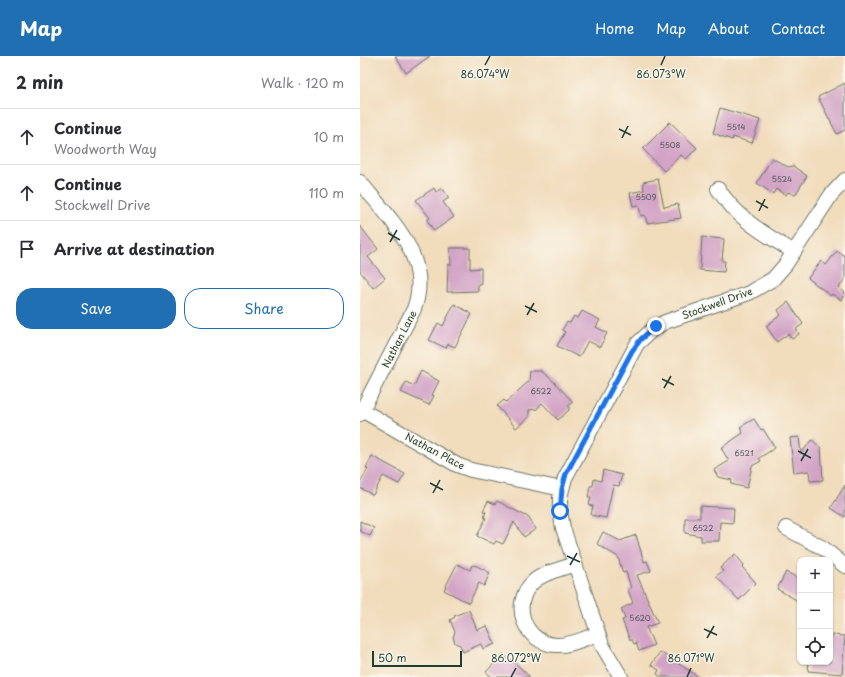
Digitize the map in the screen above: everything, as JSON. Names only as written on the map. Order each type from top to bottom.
[{"type":"street","name":"Stockwell Drive","points":[[575,564],[561,515],[562,489],[566,474],[628,358],[641,339],[665,322],[748,293],[764,285],[778,274],[794,252],[825,202],[845,180]]},
{"type":"street","name":"Nathan Lane","points":[[360,182],[409,245],[416,260],[420,280],[414,309],[361,411]]},
{"type":"street","points":[[718,189],[731,207],[743,219],[794,252]]},
{"type":"street","name":"Nathan Place","points":[[361,411],[457,465],[471,470],[562,489]]},
{"type":"street","points":[[786,528],[823,548],[845,566]]},
{"type":"street","points":[[598,634],[563,644],[552,644],[541,641],[532,634],[523,620],[522,603],[525,592],[532,583],[546,574],[575,564],[606,655],[621,677]]},
{"type":"building","points":[[395,56],[430,56],[406,73]]},
{"type":"building","points":[[845,83],[845,130],[837,134],[818,97]]},
{"type":"building","points":[[720,108],[760,120],[752,143],[733,137],[732,140],[713,133]]},
{"type":"building","points":[[670,122],[697,148],[686,159],[681,155],[664,171],[643,149]]},
{"type":"building","points":[[772,158],[788,167],[793,166],[807,176],[795,195],[788,192],[786,195],[776,189],[773,194],[757,183]]},
{"type":"building","points":[[658,179],[664,207],[678,204],[681,218],[647,223],[645,215],[641,216],[639,205],[633,206],[630,193],[644,190],[643,182]]},
{"type":"building","points":[[434,188],[436,192],[442,188],[449,198],[443,202],[454,217],[434,231],[427,220],[430,218],[416,200]]},
{"type":"building","points":[[360,226],[378,249],[368,257],[385,278],[373,288],[360,271]]},
{"type":"building","points":[[702,237],[724,239],[722,261],[725,261],[724,272],[700,270]]},
{"type":"building","points":[[450,248],[470,248],[470,269],[481,268],[481,284],[478,284],[478,291],[447,292],[448,265],[451,265]]},
{"type":"building","points":[[837,251],[845,256],[845,278],[839,288],[845,293],[841,300],[832,294],[831,296],[808,278],[821,261],[826,265]]},
{"type":"building","points":[[788,302],[803,324],[796,329],[799,334],[792,339],[788,334],[777,342],[766,326],[781,315],[778,310]]},
{"type":"building","points":[[454,304],[472,314],[455,347],[448,344],[446,348],[429,340],[438,323],[443,326]]},
{"type":"building","points":[[582,311],[600,320],[596,327],[607,333],[600,347],[588,341],[579,357],[557,346],[565,332],[562,330],[567,322],[570,323],[574,316],[578,318]]},
{"type":"building","points":[[421,371],[439,381],[429,405],[401,392],[406,382],[414,386]]},
{"type":"building","points":[[530,371],[541,371],[551,379],[573,402],[569,405],[569,410],[558,420],[542,403],[537,409],[529,410],[529,417],[516,428],[497,406],[504,400],[506,402],[529,381]]},
{"type":"building","points":[[754,419],[761,430],[763,429],[775,448],[759,458],[761,461],[752,466],[747,488],[731,484],[732,480],[718,477],[714,470],[729,461],[721,448],[743,433],[740,427]]},
{"type":"building","points":[[799,437],[801,453],[812,440],[821,448],[823,480],[810,481],[809,471],[794,473],[790,438]]},
{"type":"building","points":[[372,456],[405,474],[399,484],[383,476],[373,495],[360,488],[360,483],[368,469],[366,468]]},
{"type":"building","points":[[603,470],[622,475],[619,486],[613,485],[606,518],[591,515],[593,506],[589,505],[591,497],[588,497],[590,486],[593,486],[594,479],[601,481]]},
{"type":"building","points":[[845,485],[845,517],[831,508]]},
{"type":"building","points":[[488,501],[495,504],[497,501],[528,517],[536,529],[524,537],[514,522],[503,544],[496,541],[494,544],[477,536],[486,518],[484,517],[486,512],[483,511]]},
{"type":"building","points":[[700,506],[734,508],[733,523],[720,522],[719,541],[701,541],[701,536],[685,533],[685,518],[700,518]]},
{"type":"building","points":[[360,521],[374,528],[370,536],[360,531]]},
{"type":"building","points":[[603,532],[620,541],[636,535],[644,562],[647,561],[651,571],[637,575],[658,623],[646,627],[654,645],[639,651],[636,643],[634,644],[632,640],[630,640],[622,620],[625,619],[621,609],[633,603],[628,590],[631,588],[626,572],[623,573],[618,557],[597,544]]},
{"type":"building","points":[[735,554],[744,565],[742,567],[756,583],[739,600],[716,576],[723,571],[720,568]]},
{"type":"building","points":[[457,564],[470,570],[472,565],[477,566],[490,573],[484,586],[479,583],[469,603],[444,590]]},
{"type":"building","points":[[786,572],[797,578],[797,600],[777,589]]},
{"type":"building","points":[[469,610],[477,630],[487,626],[495,644],[483,649],[481,644],[463,652],[460,645],[455,643],[453,637],[455,632],[450,620],[455,617],[454,616]]},
{"type":"building","points":[[833,635],[845,636],[842,674],[808,671],[809,665],[833,665]]},
{"type":"building","points":[[660,652],[699,677],[661,677],[657,674],[659,670],[651,665]]},
{"type":"building","points":[[503,654],[510,661],[511,659],[530,677],[492,677],[486,672]]},
{"type":"route","points":[[560,511],[560,498],[566,474],[636,344],[656,326]]}]
